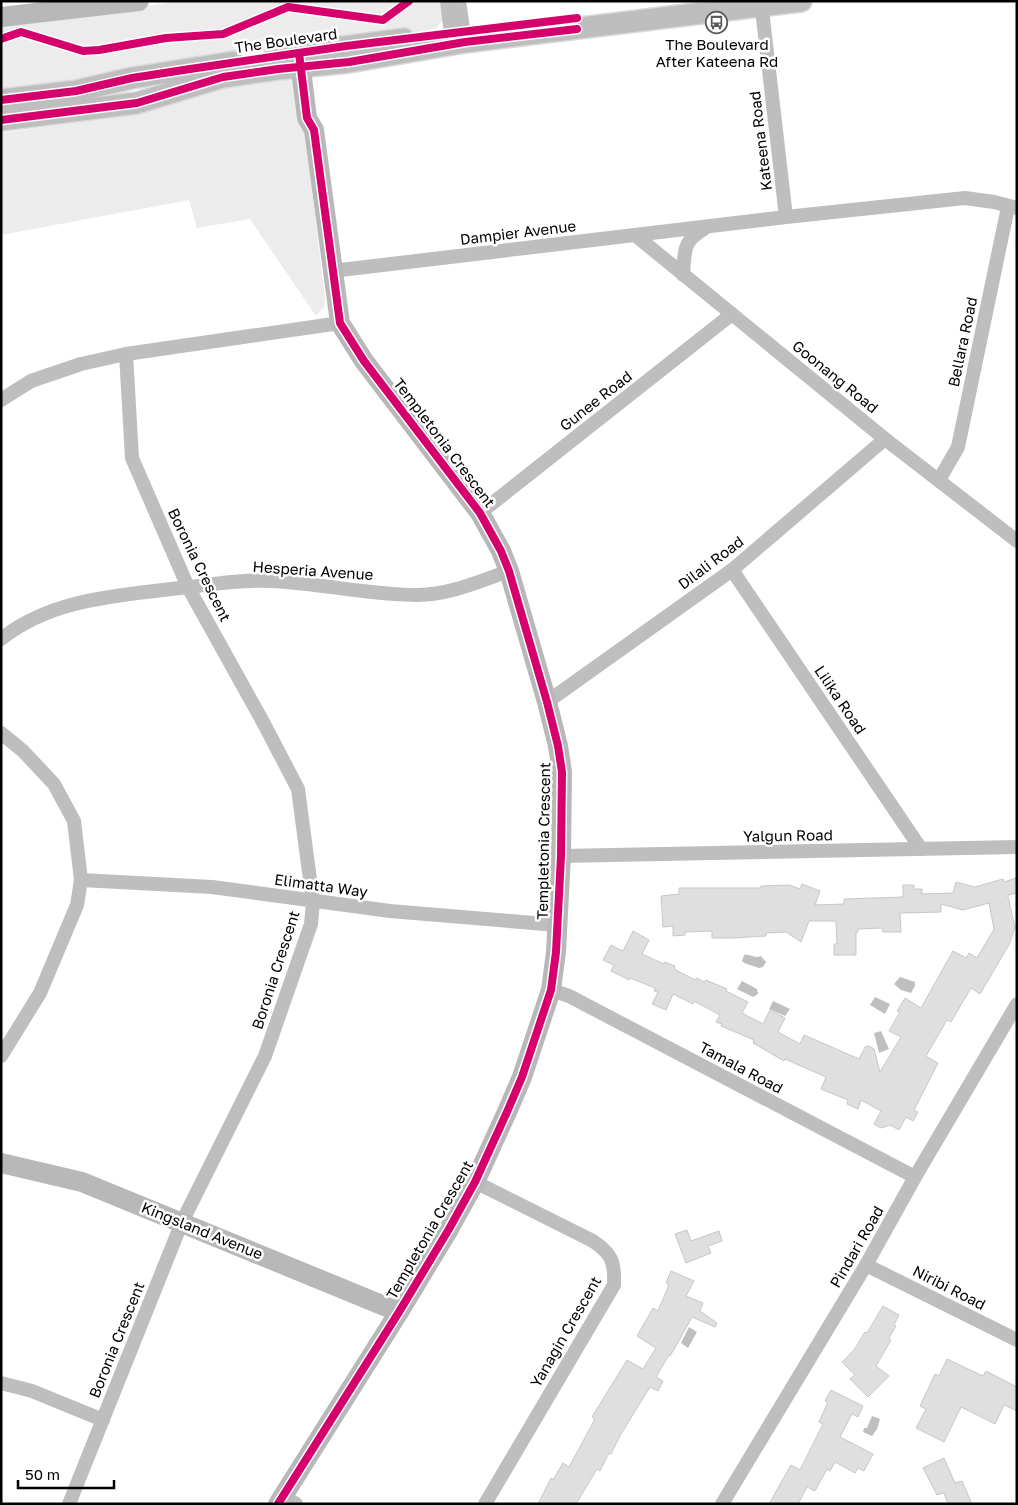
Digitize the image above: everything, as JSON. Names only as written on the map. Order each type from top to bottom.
[{"type":"main road","name":"The Boulevard","points":[[1,100],[76,91],[132,78],[305,59],[348,62],[458,38],[713,1]]},
{"type":"main road","name":"The Boulevard","points":[[458,38],[801,1]]},
{"type":"main road","name":"The Boulevard","points":[[1,120],[137,103],[223,77],[305,59]]},
{"type":"street","points":[[1,17],[41,7],[139,1]]},
{"type":"street","points":[[447,1],[458,38]]},
{"type":"street","points":[[458,38],[459,1]]},
{"type":"street","name":"Kateena Road","points":[[761,4],[786,217]]},
{"type":"street","name":"Templetonia Crescent","points":[[285,1501],[449,1229],[475,1182],[522,1076],[551,990],[557,925],[562,772],[558,746],[547,702],[509,571],[501,551],[480,513],[364,361],[340,323],[314,130],[317,118],[305,59]]},
{"type":"street","name":"Dampier Avenue","points":[[332,272],[786,217],[966,198],[994,202],[1012,208]]},
{"type":"street","name":"Bellara Road","points":[[939,480],[958,447],[1012,208]]},
{"type":"street","points":[[683,275],[685,252],[691,237],[707,227]]},
{"type":"street","name":"Goonang Road","points":[[635,235],[885,439],[1017,541]]},
{"type":"street","name":"Gunee Road","points":[[480,513],[732,314]]},
{"type":"street","points":[[1,400],[31,381],[81,364],[126,354],[340,323]]},
{"type":"street","name":"Boronia Crescent","points":[[69,1504],[182,1222],[265,1056],[311,924],[313,902],[298,789],[188,587],[132,458],[126,354]]},
{"type":"street","name":"Dilali Road","points":[[547,702],[732,570],[885,439]]},
{"type":"street","name":"Lilika Road","points":[[732,570],[922,849]]},
{"type":"street","name":"Hesperia Avenue","points":[[1,639],[32,619],[62,607],[93,599],[188,587],[269,580],[418,595],[448,591],[509,571]]},
{"type":"street","points":[[1,733],[23,751],[54,784],[74,821],[81,880],[77,905],[40,993],[1,1056]]},
{"type":"street","name":"Yalgun Road","points":[[560,856],[1017,847]]},
{"type":"street","name":"Elimatta Way","points":[[81,880],[212,887],[390,911],[557,925]]},
{"type":"street","name":"Tamala Road","points":[[551,990],[569,996],[915,1177]]},
{"type":"street","name":"Pindari Road","points":[[722,1504],[866,1265],[915,1177],[1017,1004]]},
{"type":"street","name":"Kingsland Avenue","points":[[1,1163],[82,1182],[399,1312]]},
{"type":"street","name":"Yanagin Crescent","points":[[475,1182],[593,1241],[605,1250],[612,1260],[615,1272],[614,1285],[485,1504]]},
{"type":"street","name":"Niribi Road","points":[[866,1265],[1017,1340]]},
{"type":"street","points":[[1,1383],[32,1391],[103,1420]]},
{"type":"shaded area","points":[[186,1],[443,1],[444,18],[437,28],[422,32],[190,61],[1,91],[1,23]]},
{"type":"shaded area","points":[[292,77],[300,93],[325,297],[324,307],[316,316],[250,219],[197,228],[189,200],[1,235],[1,133],[126,116],[224,83]]},
{"type":"shaded area","points":[[744,955],[761,956],[766,962],[763,967],[759,968],[744,963],[742,961]]},
{"type":"shaded area","points":[[900,977],[915,982],[911,993],[901,990],[894,984]]},
{"type":"shaded area","points":[[742,981],[757,989],[758,994],[753,997],[737,989]]},
{"type":"shaded area","points":[[875,997],[890,1004],[885,1014],[870,1005]]},
{"type":"shaded area","points":[[773,1001],[790,1009],[785,1016],[769,1009]]},
{"type":"shaded area","points":[[881,1031],[889,1049],[879,1053],[874,1033]]},
{"type":"shaded area","points":[[689,1327],[697,1332],[688,1348],[681,1343]]},
{"type":"shaded area","points":[[872,1416],[880,1419],[877,1429],[872,1436],[863,1432],[864,1428],[867,1428]]},
{"type":"building","points":[[1016,878],[1017,893],[1008,895],[1015,927],[1010,943],[980,994],[971,988],[951,1022],[947,1020],[926,1056],[938,1063],[914,1110],[918,1112],[913,1121],[906,1117],[899,1130],[890,1125],[881,1128],[874,1124],[881,1111],[861,1100],[858,1109],[847,1104],[848,1100],[821,1089],[826,1077],[785,1059],[784,1061],[753,1043],[754,1040],[721,1026],[722,1024],[716,1022],[720,1015],[694,1001],[693,1004],[673,994],[666,1010],[652,1004],[658,992],[654,991],[655,988],[630,978],[629,980],[611,971],[614,965],[603,960],[611,945],[623,951],[633,931],[649,940],[642,954],[664,964],[665,962],[675,966],[674,969],[695,980],[697,978],[704,982],[706,980],[727,989],[726,991],[748,1002],[742,1013],[763,1024],[770,1010],[785,1018],[778,1032],[800,1044],[804,1035],[859,1059],[865,1047],[869,1046],[874,1049],[880,1072],[901,1037],[889,1031],[900,1012],[897,1011],[905,998],[921,1008],[953,951],[966,958],[969,953],[977,958],[994,929],[989,903],[963,910],[941,904],[941,912],[900,913],[901,932],[883,932],[882,928],[858,929],[858,932],[856,932],[856,955],[834,955],[834,944],[837,944],[836,921],[809,921],[801,942],[786,932],[766,933],[766,936],[733,938],[712,938],[712,931],[685,932],[685,935],[673,936],[673,926],[663,927],[661,896],[679,894],[679,888],[761,888],[761,886],[789,885],[800,889],[802,884],[820,891],[815,905],[844,904],[844,899],[903,897],[903,885],[914,885],[914,889],[922,889],[922,894],[953,893],[956,882],[975,887],[1003,879],[1004,882]]},
{"type":"building","points":[[687,1230],[691,1241],[719,1231],[722,1241],[708,1246],[711,1253],[686,1263],[675,1234]]},
{"type":"building","points":[[671,1271],[694,1281],[686,1296],[703,1303],[700,1311],[717,1323],[715,1327],[692,1317],[656,1377],[663,1381],[658,1391],[650,1387],[611,1454],[609,1453],[600,1471],[597,1469],[576,1504],[538,1504],[551,1478],[553,1480],[563,1463],[569,1467],[595,1419],[592,1417],[627,1360],[643,1369],[656,1348],[637,1336],[653,1308],[658,1311],[669,1285],[666,1283]]},
{"type":"building","points":[[883,1306],[899,1315],[894,1325],[896,1326],[889,1338],[891,1340],[876,1366],[889,1376],[868,1397],[850,1379],[855,1375],[842,1362],[854,1350],[865,1332],[867,1333]]},
{"type":"building","points":[[947,1359],[983,1376],[986,1371],[1017,1387],[1017,1411],[1004,1405],[995,1424],[961,1407],[944,1442],[916,1428],[926,1409],[920,1406],[935,1374],[939,1376]]},
{"type":"building","points":[[831,1390],[863,1406],[858,1417],[852,1414],[840,1437],[873,1454],[864,1471],[858,1468],[855,1473],[835,1462],[830,1471],[827,1469],[815,1491],[807,1487],[798,1504],[769,1504],[791,1465],[800,1470],[823,1424],[819,1422],[828,1402],[825,1401]]},
{"type":"building","points":[[944,1458],[955,1483],[962,1481],[972,1504],[948,1504],[944,1493],[937,1495],[923,1468]]},
{"type":"cycle path","points":[[1,39],[21,32],[83,51],[99,50],[166,38],[223,34],[288,7],[383,20],[409,1]]},
{"type":"cycle path","points":[[1,100],[76,91],[132,78],[346,46],[577,18]]},
{"type":"cycle path","points":[[1,120],[137,103],[223,77],[349,62],[465,42],[577,29]]},
{"type":"cycle path","points":[[278,1504],[449,1229],[475,1182],[507,1112],[522,1077],[551,990],[556,952],[561,856],[562,772],[558,746],[509,571],[501,551],[480,513],[364,361],[340,323],[314,130],[307,118],[299,53]]},
{"type":"place","name":"The Boulevard After Kateena Rd","points":[[717,22]]}]
